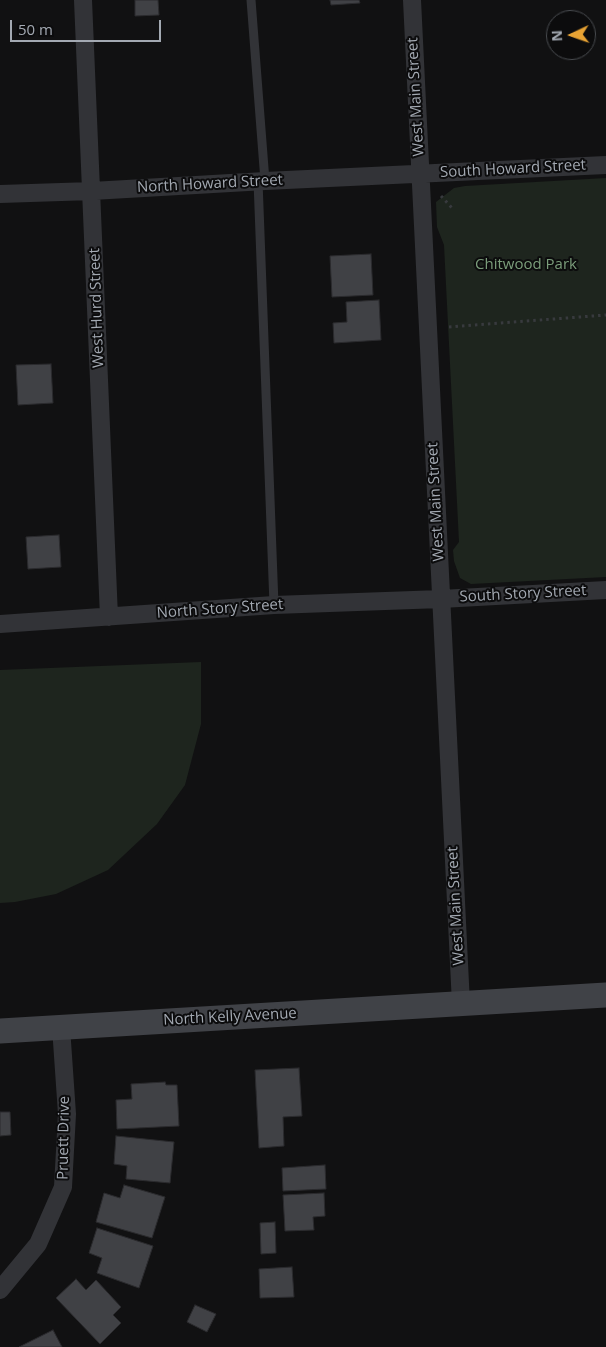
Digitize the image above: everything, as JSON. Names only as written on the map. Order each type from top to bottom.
[{"type":"main road","name":"North Kelly Avenue","points":[[0,1031],[606,995]]},
{"type":"street","name":"West Hurd Street","points":[[83,0],[109,617]]},
{"type":"street","name":"West Main Street","points":[[412,0],[460,1004]]},
{"type":"street","name":"South Howard Street","points":[[420,173],[606,165]]},
{"type":"street","name":"North Howard Street","points":[[0,194],[92,191],[420,173]]},
{"type":"street","name":"South Story Street","points":[[441,598],[606,590]]},
{"type":"street","name":"North Story Street","points":[[0,624],[274,604],[441,598]]},
{"type":"street","name":"Pruett Drive","points":[[0,1290],[38,1244],[63,1187],[67,1114],[61,1027]]},
{"type":"lane","points":[[251,0],[262,181],[274,604]]},
{"type":"path","points":[[449,327],[606,314]]},
{"type":"green space","name":"Chitwood Park","points":[[606,178],[606,577],[471,584],[460,578],[454,561],[453,550],[459,542],[444,245],[437,227],[436,202],[454,188],[465,186]]},
{"type":"green space","points":[[201,662],[201,724],[185,785],[157,824],[108,870],[56,894],[0,903],[0,670]]},
{"type":"building","points":[[135,0],[158,0],[159,15],[135,16]]},
{"type":"building","points":[[330,0],[359,0],[360,3],[331,5]]},
{"type":"building","points":[[371,254],[373,295],[332,297],[330,256]]},
{"type":"building","points":[[379,300],[381,340],[334,343],[333,323],[347,322],[346,302]]},
{"type":"building","points":[[51,364],[53,403],[18,405],[16,365]]},
{"type":"building","points":[[59,535],[61,567],[28,569],[26,537]]},
{"type":"building","points":[[299,1068],[302,1116],[283,1117],[284,1146],[259,1148],[255,1070]]},
{"type":"building","points":[[165,1082],[166,1085],[177,1085],[179,1126],[117,1129],[116,1100],[132,1099],[131,1084]]},
{"type":"building","points":[[0,1112],[10,1112],[11,1135],[0,1136]]},
{"type":"building","points":[[116,1136],[174,1142],[170,1183],[126,1179],[127,1166],[114,1164]]},
{"type":"building","points":[[325,1165],[326,1189],[283,1191],[282,1168]]},
{"type":"building","points":[[124,1185],[165,1197],[152,1238],[96,1222],[104,1193],[120,1198]]},
{"type":"building","points":[[324,1193],[325,1216],[313,1217],[314,1230],[285,1231],[283,1195]]},
{"type":"building","points":[[275,1222],[276,1253],[261,1254],[260,1223]]},
{"type":"building","points":[[97,1228],[153,1246],[139,1288],[97,1273],[102,1258],[89,1253]]},
{"type":"building","points":[[292,1267],[294,1297],[260,1298],[259,1269]]},
{"type":"building","points":[[76,1279],[86,1290],[96,1280],[121,1307],[113,1315],[121,1323],[100,1344],[56,1298]]},
{"type":"building","points":[[195,1305],[216,1314],[207,1332],[187,1322]]},
{"type":"building","points":[[53,1330],[62,1347],[19,1347]]}]
